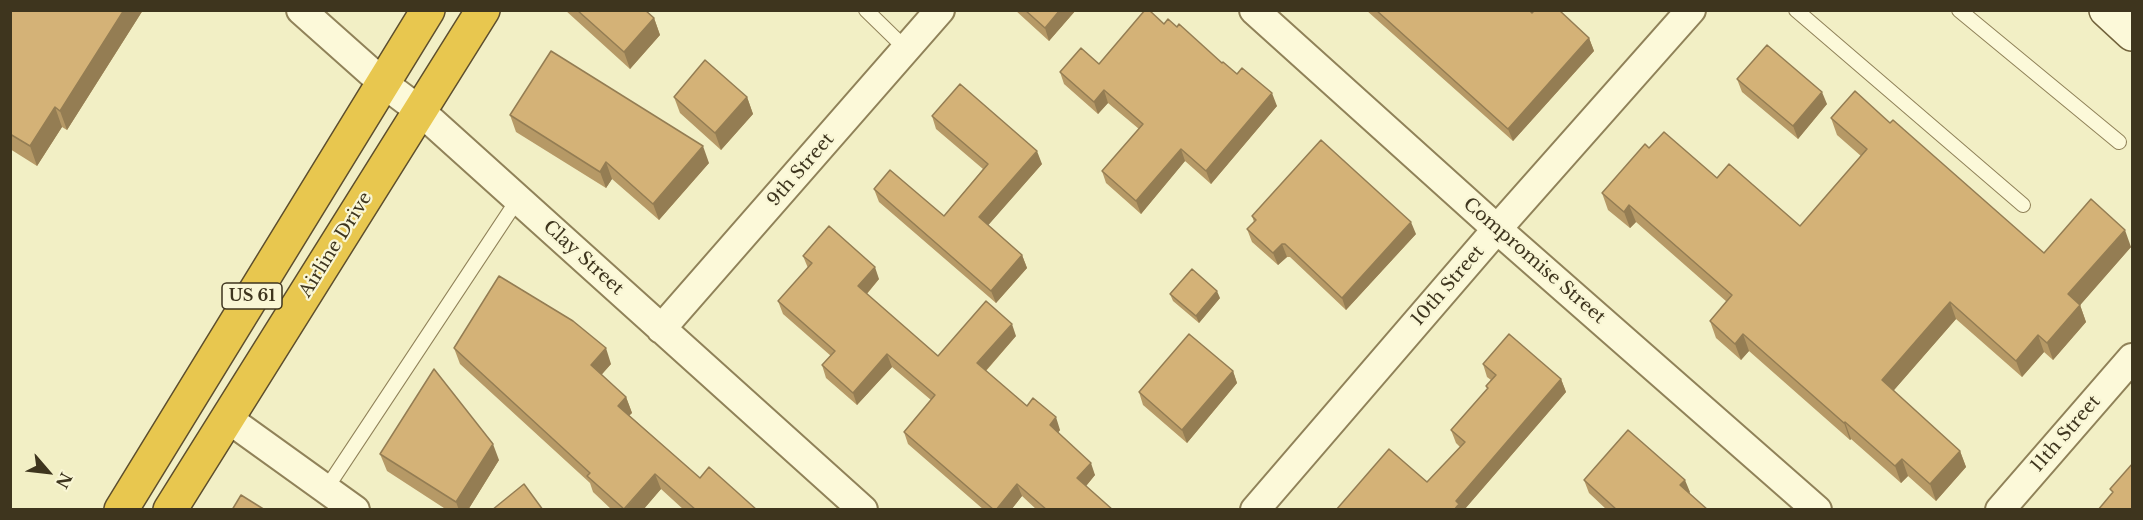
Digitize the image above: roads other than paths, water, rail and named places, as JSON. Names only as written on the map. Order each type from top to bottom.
[{"type":"highway","name":"US 61","points":[[121,510],[428,10]]},
{"type":"highway","name":"Airline Drive","points":[[170,510],[483,10]]},
{"type":"main road","points":[[2106,10],[2133,34]]},
{"type":"street","name":"Clay Street","points":[[302,10],[383,83],[419,110],[863,510]]},
{"type":"street","name":"9th Street","points":[[662,329],[940,10]]},
{"type":"street","name":"Compromise Street","points":[[1254,10],[1497,229],[1817,510]]},
{"type":"street","name":"10th Street","points":[[1255,510],[1497,229],[1691,10]]},
{"type":"street","name":"11th Street","points":[[2000,510],[2133,358]]},
{"type":"street","points":[[227,418],[355,510]]},
{"type":"lane","points":[[866,10],[906,49]]},
{"type":"lane","points":[[1796,10],[2023,205]]},
{"type":"lane","points":[[1959,10],[2119,142]]},
{"type":"lane","points":[[326,489],[518,199]]}]
